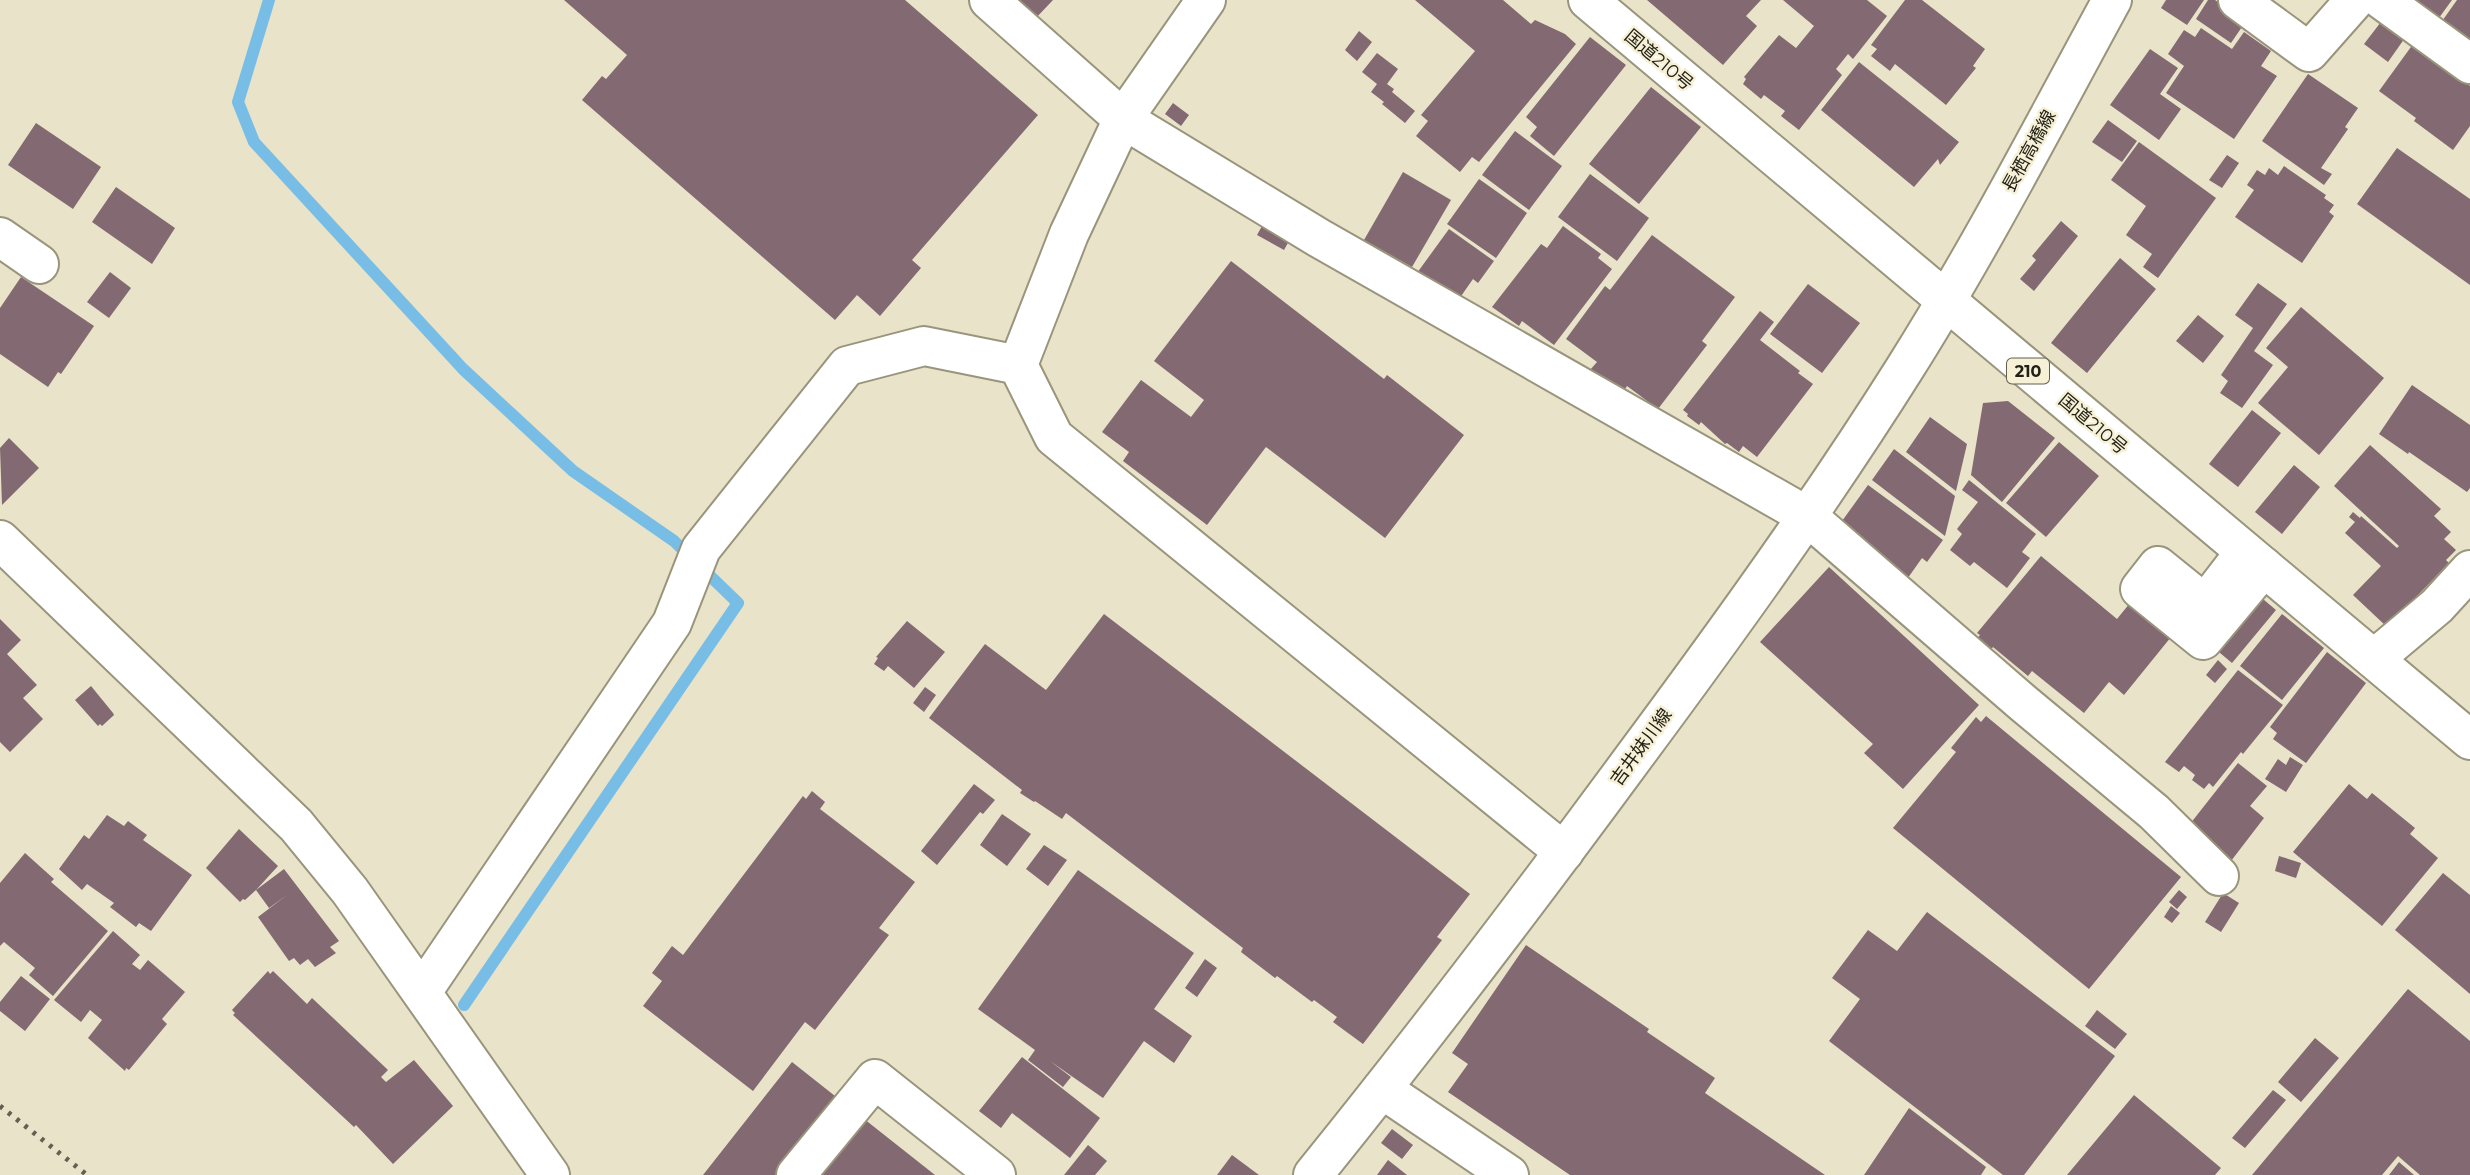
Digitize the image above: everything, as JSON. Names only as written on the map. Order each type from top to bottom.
[{"type":"main road","points":[[989,0],[1124,119],[1319,238],[1807,516],[2154,812],[2219,876]]},
{"type":"main road","points":[[1206,0],[1124,119],[1069,234],[1018,365],[1054,437],[1564,852]]},
{"type":"main road","name":"国道210号","points":[[1588,0],[2470,740]]},
{"type":"main road","name":"長栖高橋線","points":[[1946,302],[2112,0]]},
{"type":"main road","points":[[2238,0],[2309,52],[2355,0]]},
{"type":"main road","points":[[2382,0],[2470,64]]},
{"type":"main road","points":[[0,237],[39,264]]},
{"type":"main road","name":"吉井妹川線","points":[[1313,1175],[1564,852],[1741,612],[1904,370],[1946,302]]},
{"type":"main road","points":[[422,992],[672,623],[701,549],[847,366],[924,346],[1018,365]]},
{"type":"main road","points":[[0,540],[296,825],[350,891],[550,1175]]},
{"type":"main road","points":[[2374,659],[2437,606],[2470,570]]},
{"type":"main road","points":[[796,1175],[875,1079],[996,1175]]},
{"type":"main road","points":[[1382,1089],[1509,1175]]},
{"type":"building","points":[[564,0],[905,0],[1038,115],[912,260],[921,268],[880,316],[857,295],[835,320],[582,100],[602,76],[606,79],[627,55]]},
{"type":"building","points":[[1014,0],[1053,0],[1035,19]]},
{"type":"building","points":[[1415,0],[1503,0],[1531,24],[1535,20],[1565,34],[1576,44],[1479,162],[1472,157],[1460,172],[1416,136],[1428,121],[1421,115],[1475,51]]},
{"type":"building","points":[[1647,0],[1761,0],[1746,16],[1757,26],[1723,65]]},
{"type":"building","points":[[1783,0],[1867,0],[1887,16],[1853,59],[1848,54],[1836,69],[1842,75],[1799,130],[1781,116],[1785,111],[1764,95],[1761,99],[1743,84],[1746,79],[1744,77],[1779,35],[1796,48],[1814,26]]},
{"type":"building","points":[[1905,0],[1922,0],[1985,49],[1973,66],[1976,68],[1946,105],[1895,64],[1890,71],[1871,56],[1877,49],[1871,45]]},
{"type":"building","points":[[2166,0],[2204,0],[2187,25],[2161,8]]},
{"type":"building","points":[[2208,0],[2215,0],[2246,21],[2231,43],[2196,19]]},
{"type":"building","points":[[2406,0],[2452,0],[2436,22]]},
{"type":"building","points":[[2457,0],[2470,0],[2470,47],[2440,24]]},
{"type":"building","points":[[2384,18],[2407,35],[2388,62],[2364,44]]},
{"type":"building","points":[[2201,28],[2232,49],[2244,32],[2271,51],[2261,66],[2277,76],[2234,139],[2166,93],[2184,66],[2168,54],[2184,30],[2195,37]]},
{"type":"building","points":[[1359,31],[1372,42],[1357,61],[1345,50]]},
{"type":"building","points":[[1590,37],[1626,65],[1554,156],[1530,136],[1537,127],[1526,117]]},
{"type":"building","points":[[2416,40],[2470,86],[2470,126],[2453,150],[2379,91]]},
{"type":"building","points":[[2150,49],[2178,68],[2160,94],[2181,109],[2159,140],[2110,105]]},
{"type":"building","points":[[1377,53],[1398,69],[1387,84],[1394,89],[1392,92],[1415,111],[1405,123],[1371,92],[1377,84],[1362,72]]},
{"type":"building","points":[[1859,62],[1959,142],[1940,165],[1938,159],[1914,187],[1821,110]]},
{"type":"building","points":[[2308,74],[2358,108],[2345,127],[2348,129],[2321,168],[2332,174],[2324,185],[2262,141]]},
{"type":"building","points":[[1651,87],[1701,127],[1639,204],[1589,164]]},
{"type":"building","points":[[1173,103],[1189,115],[1181,126],[1165,114]]},
{"type":"building","points":[[2108,120],[2137,141],[2122,162],[2092,142]]},
{"type":"building","points":[[36,123],[101,167],[73,209],[8,165]]},
{"type":"building","points":[[1515,131],[1562,166],[1529,210],[1482,175]]},
{"type":"building","points":[[2139,142],[2216,198],[2158,278],[2143,267],[2152,254],[2126,235],[2146,206],[2111,180]]},
{"type":"building","points":[[2397,148],[2470,199],[2470,285],[2357,204]]},
{"type":"building","points":[[2227,155],[2239,163],[2222,188],[2209,180]]},
{"type":"building","points":[[2284,166],[2326,195],[2324,198],[2334,205],[2329,212],[2334,216],[2302,263],[2235,217],[2254,190],[2247,185],[2257,170],[2265,175],[2269,168],[2278,175]]},
{"type":"building","points":[[1403,172],[1451,200],[1412,267],[1364,240]]},
{"type":"building","points":[[1590,174],[1649,218],[1617,261],[1558,217]]},
{"type":"building","points":[[1479,179],[1527,213],[1496,258],[1447,224]]},
{"type":"building","points":[[116,187],[175,228],[152,264],[92,222]]},
{"type":"building","points":[[2061,221],[2078,236],[2034,291],[2020,279],[2036,260],[2032,256]]},
{"type":"building","points":[[1262,226],[1289,241],[1284,250],[1257,235]]},
{"type":"building","points":[[1563,226],[1601,254],[1598,258],[1612,269],[1554,345],[1522,321],[1519,326],[1492,307],[1541,244],[1547,248]]},
{"type":"building","points":[[1449,229],[1494,261],[1478,283],[1473,279],[1459,299],[1417,273]]},
{"type":"building","points":[[1652,235],[1735,297],[1702,341],[1707,345],[1658,409],[1627,386],[1622,394],[1590,370],[1597,362],[1566,339],[1605,286],[1610,290]]},
{"type":"building","points":[[2120,258],[2156,289],[2087,373],[2051,343]]},
{"type":"building","points":[[1231,261],[1384,379],[1387,375],[1464,435],[1385,538],[1266,447],[1207,525],[1123,461],[1129,452],[1102,432],[1141,380],[1191,417],[1204,400],[1154,361]]},
{"type":"building","points":[[110,272],[131,288],[109,318],[87,302]]},
{"type":"building","points":[[21,277],[94,326],[61,374],[58,372],[48,387],[0,354],[0,308]]},
{"type":"building","points":[[2258,283],[2287,304],[2254,351],[2273,365],[2242,408],[2220,393],[2228,381],[2221,375],[2253,328],[2235,315]]},
{"type":"building","points":[[1808,284],[1860,323],[1822,373],[1770,334]]},
{"type":"building","points":[[2301,307],[2384,378],[2319,455],[2258,403],[2288,367],[2266,348]]},
{"type":"building","points":[[1760,311],[1774,322],[1760,340],[1813,384],[1757,457],[1743,446],[1739,452],[1725,444],[1701,422],[1699,425],[1687,416],[1683,410]]},
{"type":"building","points":[[2198,315],[2224,336],[2203,363],[2176,341]]},
{"type":"building","points":[[2412,385],[2470,425],[2470,488],[2467,492],[2379,434]]},
{"type":"building","points":[[2008,401],[2055,438],[2002,502],[1971,475],[1983,403]]},
{"type":"building","points":[[2252,410],[2281,433],[2238,487],[2209,464]]},
{"type":"building","points":[[1930,417],[1967,444],[1956,491],[1906,452]]},
{"type":"building","points":[[9,438],[39,468],[2,505],[0,448]]},
{"type":"building","points":[[2059,442],[2099,476],[2046,537],[2006,503]]},
{"type":"building","points":[[2370,445],[2441,509],[2434,516],[2451,532],[2444,539],[2456,550],[2446,560],[2449,563],[2387,627],[2353,595],[2381,566],[2345,533],[2355,522],[2349,517],[2353,512],[2360,518],[2361,516],[2397,548],[2399,546],[2334,486]]},
{"type":"building","points":[[1894,449],[1955,496],[1945,536],[1872,480]]},
{"type":"building","points":[[2294,465],[2320,487],[2282,534],[2255,512]]},
{"type":"building","points":[[1969,480],[2036,534],[2022,552],[2030,558],[2007,588],[1974,562],[1970,566],[1950,550],[1962,534],[1957,529],[1978,502],[1962,490]]},
{"type":"building","points":[[1868,485],[1943,540],[1927,562],[1922,558],[1905,582],[1837,528]]},
{"type":"building","points":[[2041,556],[2117,619],[2130,603],[2171,637],[2124,695],[2109,682],[2084,713],[2032,671],[2028,676],[1993,647],[1987,655],[1973,644],[1980,635],[1977,633]]},
{"type":"building","points":[[1829,567],[1979,705],[1903,789],[1864,753],[1873,744],[1760,642]]},
{"type":"building","points":[[2251,589],[2276,610],[2232,663],[2207,642]]},
{"type":"building","points":[[1104,614],[1470,894],[1437,937],[1442,940],[1363,1044],[1333,1022],[1337,1017],[1277,976],[1275,978],[1241,952],[1243,948],[1066,813],[1062,819],[1020,793],[1022,790],[929,718],[985,644],[1046,690]]},
{"type":"building","points":[[2282,614],[2324,648],[2282,700],[2240,666]]},
{"type":"building","points":[[0,619],[21,640],[7,654],[37,685],[23,698],[43,719],[10,752],[0,742]]},
{"type":"building","points":[[907,621],[945,652],[914,688],[888,666],[884,671],[874,664],[878,658],[876,657]]},
{"type":"building","points":[[2327,652],[2366,683],[2306,763],[2273,739],[2277,733],[2270,727]]},
{"type":"building","points":[[2218,660],[2227,669],[2215,683],[2206,675]]},
{"type":"building","points":[[2238,670],[2283,705],[2213,787],[2209,783],[2204,789],[2192,780],[2195,775],[2184,766],[2179,772],[2165,762]]},
{"type":"building","points":[[91,686],[114,715],[102,726],[98,726],[75,700]]},
{"type":"building","points":[[925,687],[936,695],[924,712],[913,703]]},
{"type":"building","points":[[1986,716],[2181,877],[2089,989],[1893,828],[1956,752],[1951,748],[1976,717],[1981,722]]},
{"type":"building","points":[[2290,757],[2303,765],[2286,792],[2265,779],[2278,759],[2286,765]]},
{"type":"building","points":[[2238,763],[2267,786],[2250,806],[2264,818],[2231,861],[2211,846],[2214,843],[2190,824]]},
{"type":"building","points":[[974,784],[995,800],[983,814],[980,812],[937,865],[921,851]]},
{"type":"building","points":[[2349,784],[2367,799],[2372,793],[2415,828],[2410,834],[2438,858],[2382,926],[2293,852]]},
{"type":"building","points":[[812,791],[825,802],[820,809],[915,882],[879,928],[889,935],[815,1030],[805,1022],[753,1091],[643,1006],[662,981],[652,973],[672,946],[683,955],[803,796],[806,799]]},
{"type":"building","points":[[1002,814],[1031,834],[1007,866],[980,845]]},
{"type":"building","points":[[107,815],[124,826],[128,821],[147,835],[143,840],[192,875],[151,931],[139,923],[136,927],[110,907],[114,903],[87,884],[82,890],[59,869],[84,835],[89,839]]},
{"type":"building","points":[[239,829],[278,866],[256,890],[240,902],[206,868]]},
{"type":"building","points":[[1044,845],[1067,860],[1048,886],[1026,869]]},
{"type":"building","points":[[25,853],[54,879],[51,882],[108,931],[53,996],[29,975],[35,968],[4,942],[0,946],[0,883]]},
{"type":"building","points":[[2279,856],[2301,863],[2296,878],[2275,871]]},
{"type":"building","points":[[284,869],[339,941],[330,947],[336,953],[315,967],[308,959],[300,965],[294,958],[289,961],[258,917],[287,895],[269,908],[256,890]]},
{"type":"building","points":[[1078,870],[1194,953],[1154,1009],[1192,1036],[1174,1063],[1144,1041],[1103,1098],[1050,1061],[1071,1077],[1063,1087],[1028,1060],[1035,1050],[978,1009]]},
{"type":"building","points":[[2443,873],[2470,895],[2470,994],[2395,930]]},
{"type":"building","points":[[2179,890],[2187,897],[2177,909],[2169,902]]},
{"type":"building","points":[[2223,893],[2239,903],[2221,932],[2205,922]]},
{"type":"building","points":[[2171,906],[2180,913],[2172,923],[2164,917]]},
{"type":"building","points":[[1927,912],[2115,1056],[2024,1175],[2003,1175],[1829,1041],[1860,999],[1832,978],[1868,930],[1897,951]]},
{"type":"building","points":[[113,931],[140,955],[132,964],[140,970],[148,960],[185,992],[162,1019],[167,1024],[129,1070],[126,1068],[125,1071],[88,1038],[102,1020],[90,1010],[81,1022],[54,1000]]},
{"type":"building","points":[[1526,945],[1715,1078],[1705,1093],[1825,1175],[1570,1175],[1448,1092],[1468,1064],[1452,1053]]},
{"type":"building","points":[[1205,959],[1217,968],[1197,997],[1185,988]]},
{"type":"building","points":[[268,971],[270,974],[273,971],[307,1004],[312,998],[388,1070],[381,1077],[386,1082],[414,1060],[453,1106],[393,1164],[356,1125],[354,1127],[233,1015],[235,1013],[232,1010]]},
{"type":"building","points":[[21,976],[50,999],[25,1031],[0,1011],[0,1002]]},
{"type":"building","points":[[2408,989],[2470,1041],[2470,1175],[2420,1175],[2398,1156],[2382,1175],[2252,1175]]},
{"type":"building","points":[[2097,1010],[2127,1034],[2115,1049],[2085,1026]]},
{"type":"building","points":[[2315,1038],[2339,1058],[2301,1102],[2278,1082]]},
{"type":"building","points":[[1022,1057],[1100,1118],[1070,1158],[1012,1113],[1001,1128],[979,1111]]},
{"type":"building","points":[[792,1062],[935,1175],[703,1175]]},
{"type":"building","points":[[2273,1090],[2286,1100],[2245,1148],[2232,1138]]},
{"type":"building","points":[[2134,1095],[2221,1168],[2215,1175],[2067,1175]]},
{"type":"building","points":[[1909,1108],[1986,1167],[1981,1175],[1864,1175]]},
{"type":"building","points":[[1392,1129],[1413,1145],[1402,1159],[1381,1143]]},
{"type":"building","points":[[1088,1145],[1107,1161],[1095,1175],[1064,1175]]},
{"type":"building","points":[[1232,1155],[1259,1175],[1217,1175]]},
{"type":"building","points":[[1388,1160],[1407,1175],[1377,1175]]},
{"type":"building","points":[[2399,1162],[2414,1175],[2389,1175]]},
{"type":"waterway","points":[[269,0],[238,102],[254,142],[463,369],[573,471],[674,541],[738,603],[464,1005]]},
{"type":"railway","points":[[0,1106],[87,1175]]}]
